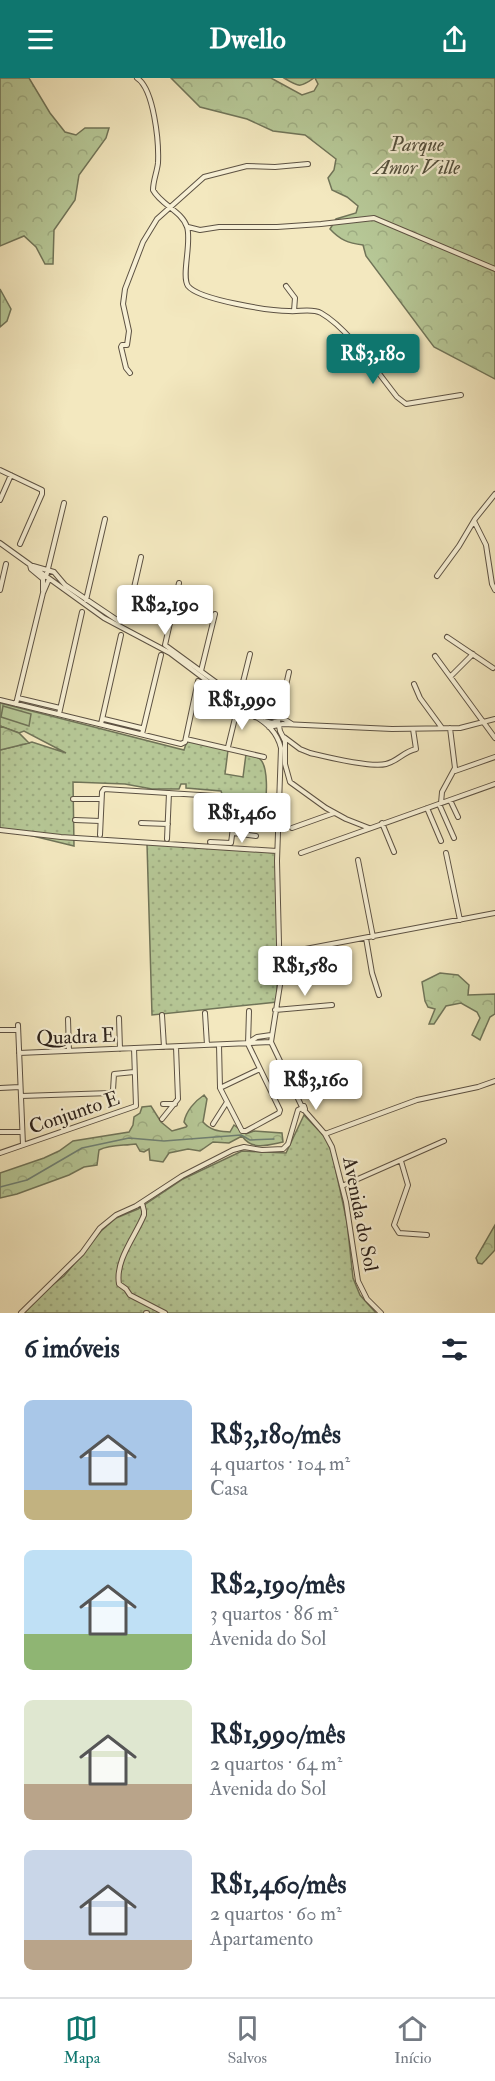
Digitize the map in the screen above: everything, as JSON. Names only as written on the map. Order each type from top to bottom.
[{"type":"street","points":[[137,78],[148,92],[156,132],[158,163],[153,190],[182,218],[187,226],[189,240],[186,278],[190,288],[202,294],[238,304],[294,311],[317,311],[334,323],[397,398],[406,404],[461,395]]},
{"type":"street","points":[[130,373],[126,368],[121,347],[129,342],[129,328],[123,304],[124,289],[148,231],[157,219],[199,179],[210,174],[244,166],[275,167],[308,164]]},
{"type":"street","points":[[187,226],[198,230],[219,227],[277,227],[374,218],[495,268]]},
{"type":"street","points":[[286,286],[295,298],[294,311]]},
{"type":"street","points":[[0,470],[42,490],[20,544]]},
{"type":"street","points":[[0,500],[11,475]]},
{"type":"street","points":[[437,576],[495,494]]},
{"type":"street","points":[[17,701],[64,503]]},
{"type":"street","points":[[86,600],[105,519]]},
{"type":"street","points":[[474,521],[486,545],[495,590]]},
{"type":"street","points":[[0,543],[29,564],[56,574],[64,585],[120,622],[126,620],[128,614],[141,557]]},
{"type":"street","points":[[0,590],[6,564]]},
{"type":"street","name":"Avenida do Sol","points":[[29,564],[31,569],[45,579],[115,625],[163,648],[253,715],[276,725]]},
{"type":"street","points":[[43,593],[45,579]]},
{"type":"street","points":[[179,583],[165,645],[276,725],[283,736],[300,749],[310,753],[380,765],[388,764],[406,751],[416,748],[412,729]]},
{"type":"street","points":[[59,714],[82,612]]},
{"type":"street","points":[[128,614],[169,623]]},
{"type":"street","points":[[201,671],[215,614]]},
{"type":"street","points":[[101,724],[121,635]]},
{"type":"street","points":[[447,637],[493,668]]},
{"type":"street","points":[[239,698],[249,654]]},
{"type":"street","points":[[451,676],[473,654]]},
{"type":"street","points":[[142,734],[161,655]]},
{"type":"street","points":[[435,656],[495,738]]},
{"type":"street","points":[[276,725],[290,672]]},
{"type":"street","points":[[17,701],[42,710],[181,744],[185,742],[198,681]]},
{"type":"street","points":[[414,684],[420,698],[442,728]]},
{"type":"street","points":[[0,700],[60,708]]},
{"type":"street","points":[[42,710],[43,704]]},
{"type":"street","points":[[228,747],[237,710]]},
{"type":"street","name":"Avenida do Sol","points":[[253,715],[276,725]]},
{"type":"street","points":[[104,719],[141,728]]},
{"type":"street","points":[[276,725],[412,729],[465,728],[495,719]]},
{"type":"street","points":[[121,730],[123,723]]},
{"type":"street","name":"Avenida do Sol","points":[[276,725],[281,753],[278,851],[280,985],[271,1042],[299,1101],[326,1134],[335,1154],[358,1281],[367,1299],[381,1313]]},
{"type":"street","points":[[450,728],[454,771],[442,792],[440,803],[454,837]]},
{"type":"street","points":[[283,736],[285,764],[290,782],[299,791],[334,813],[369,828]]},
{"type":"street","points":[[185,739],[264,757]]},
{"type":"street","points":[[454,771],[495,757]]},
{"type":"street","points":[[301,852],[495,784]]},
{"type":"street","points":[[100,835],[101,799],[104,789],[169,792],[234,799],[236,805],[232,841],[228,844],[210,842]]},
{"type":"street","points":[[167,839],[169,792]]},
{"type":"street","points":[[272,810],[280,792]]},
{"type":"street","points":[[73,799],[101,799]]},
{"type":"street","points":[[450,800],[458,817]]},
{"type":"street","points":[[236,805],[242,809],[272,810],[279,813]]},
{"type":"street","points":[[427,808],[441,841]]},
{"type":"street","points":[[292,828],[334,813]]},
{"type":"street","points":[[75,820],[100,821]]},
{"type":"street","points":[[141,823],[168,824]]},
{"type":"street","points":[[382,823],[394,852]]},
{"type":"street","points":[[0,830],[62,837],[278,851]]},
{"type":"street","points":[[233,833],[256,836]]},
{"type":"street","points":[[446,853],[460,920]]},
{"type":"street","points":[[358,860],[373,937]]},
{"type":"street","points":[[279,954],[495,913]]},
{"type":"street","points":[[366,939],[372,973],[379,995]]},
{"type":"street","points":[[276,1010],[332,1005]]},
{"type":"street","points":[[219,1045],[220,1088],[244,1132],[279,1113],[280,1110],[247,1043],[249,1011]]},
{"type":"street","points":[[206,1013],[207,1045]]},
{"type":"street","points":[[162,1015],[164,1047]]},
{"type":"street","points":[[119,1018],[120,1048]]},
{"type":"street","points":[[68,1019],[69,1051]]},
{"type":"street","points":[[0,1030],[18,1027],[22,1146]]},
{"type":"street","points":[[247,1043],[257,1037],[271,1035]]},
{"type":"street","points":[[247,1043],[271,1042]]},
{"type":"street","name":"Quadra E","points":[[19,1053],[247,1043]]},
{"type":"street","points":[[162,1119],[178,1099],[176,1047]]},
{"type":"street","name":"Quadra E","points":[[134,1048],[136,1106]]},
{"type":"street","points":[[220,1088],[260,1069]]},
{"type":"street","name":"Quadra E","points":[[21,1096],[111,1093],[114,1074],[135,1072]]},
{"type":"street","points":[[326,1134],[432,1096],[478,1088],[495,1081]]},
{"type":"street","points":[[0,1088],[21,1087]]},
{"type":"street","points":[[213,1124],[227,1101]]},
{"type":"street","points":[[163,1104],[176,1104]]},
{"type":"street","name":"Conjunto E","points":[[0,1154],[136,1106]]},
{"type":"street","points":[[21,1313],[82,1253],[109,1220],[142,1203],[182,1176],[233,1150],[283,1149],[288,1144],[298,1110],[304,1108]]},
{"type":"street","points":[[0,1132],[22,1132]]},
{"type":"street","points":[[342,1186],[444,1141]]},
{"type":"street","points":[[401,1161],[408,1185],[394,1225],[399,1233],[427,1235]]},
{"type":"street","points":[[142,1203],[144,1215],[124,1257],[118,1276],[120,1286],[126,1289],[129,1295],[165,1313]]},
{"type":"green space","points":[[0,78],[29,78],[50,113],[65,132],[76,135],[85,128],[109,128],[106,138],[79,175],[75,200],[54,230],[53,264],[45,264],[36,247],[24,236],[0,246]]},
{"type":"green space","name":"Parque Amor Ville","points":[[171,78],[271,78],[302,95],[314,91],[318,84],[315,78],[495,78],[495,379],[434,347],[366,256],[363,245],[345,240],[330,229],[336,219],[356,213],[358,206],[347,197],[332,190],[328,178],[334,170],[336,159],[305,135],[273,131],[247,119],[200,107]]},
{"type":"green space","points":[[284,78],[314,78],[299,85]]},
{"type":"green space","points":[[0,289],[11,309],[7,321],[0,327]]},
{"type":"green space","points":[[0,703],[184,750],[187,741],[228,750],[225,774],[243,777],[246,754],[257,757],[263,763],[266,775],[266,797],[263,807],[243,805],[233,794],[186,788],[186,784],[181,784],[179,789],[152,789],[125,784],[73,782],[74,846],[0,828],[0,750],[32,742],[66,753],[24,731],[19,733],[0,726]]},
{"type":"green space","points":[[3,706],[31,714],[29,726],[1,717]]},
{"type":"green space","points":[[0,726],[19,733],[29,743],[0,750]]},
{"type":"green space","points":[[147,844],[278,853],[277,1002],[152,1015]]},
{"type":"green space","points":[[440,973],[458,975],[469,985],[468,995],[495,994],[495,1014],[490,1017],[480,1040],[472,1035],[480,1018],[477,1012],[461,1003],[446,1006],[434,1024],[429,1024],[435,1009],[428,1007],[425,1001],[422,982]]},
{"type":"green space","points":[[204,1095],[207,1099],[203,1122],[212,1129],[230,1132],[234,1125],[246,1134],[254,1131],[282,1133],[283,1142],[255,1145],[246,1141],[242,1136],[229,1143],[213,1142],[200,1151],[188,1149],[169,1153],[163,1162],[150,1160],[149,1149],[144,1152],[140,1151],[136,1144],[108,1147],[99,1150],[97,1165],[84,1167],[69,1175],[0,1198],[0,1173],[44,1158],[73,1141],[129,1132],[134,1117],[140,1113],[142,1107],[151,1106],[161,1122],[172,1131],[186,1127],[184,1122],[187,1114],[194,1103]]},
{"type":"green space","points":[[304,1115],[325,1137],[332,1153],[347,1222],[353,1278],[360,1295],[376,1313],[24,1313],[39,1295],[64,1276],[101,1231],[116,1218],[138,1209],[183,1179],[242,1151],[286,1153]]},
{"type":"green space","points":[[495,1225],[495,1250],[482,1264],[478,1263],[476,1258]]},
{"type":"waterway","points":[[0,1187],[27,1180],[82,1148],[129,1138],[164,1141],[241,1135],[250,1140],[274,1139]]}]
